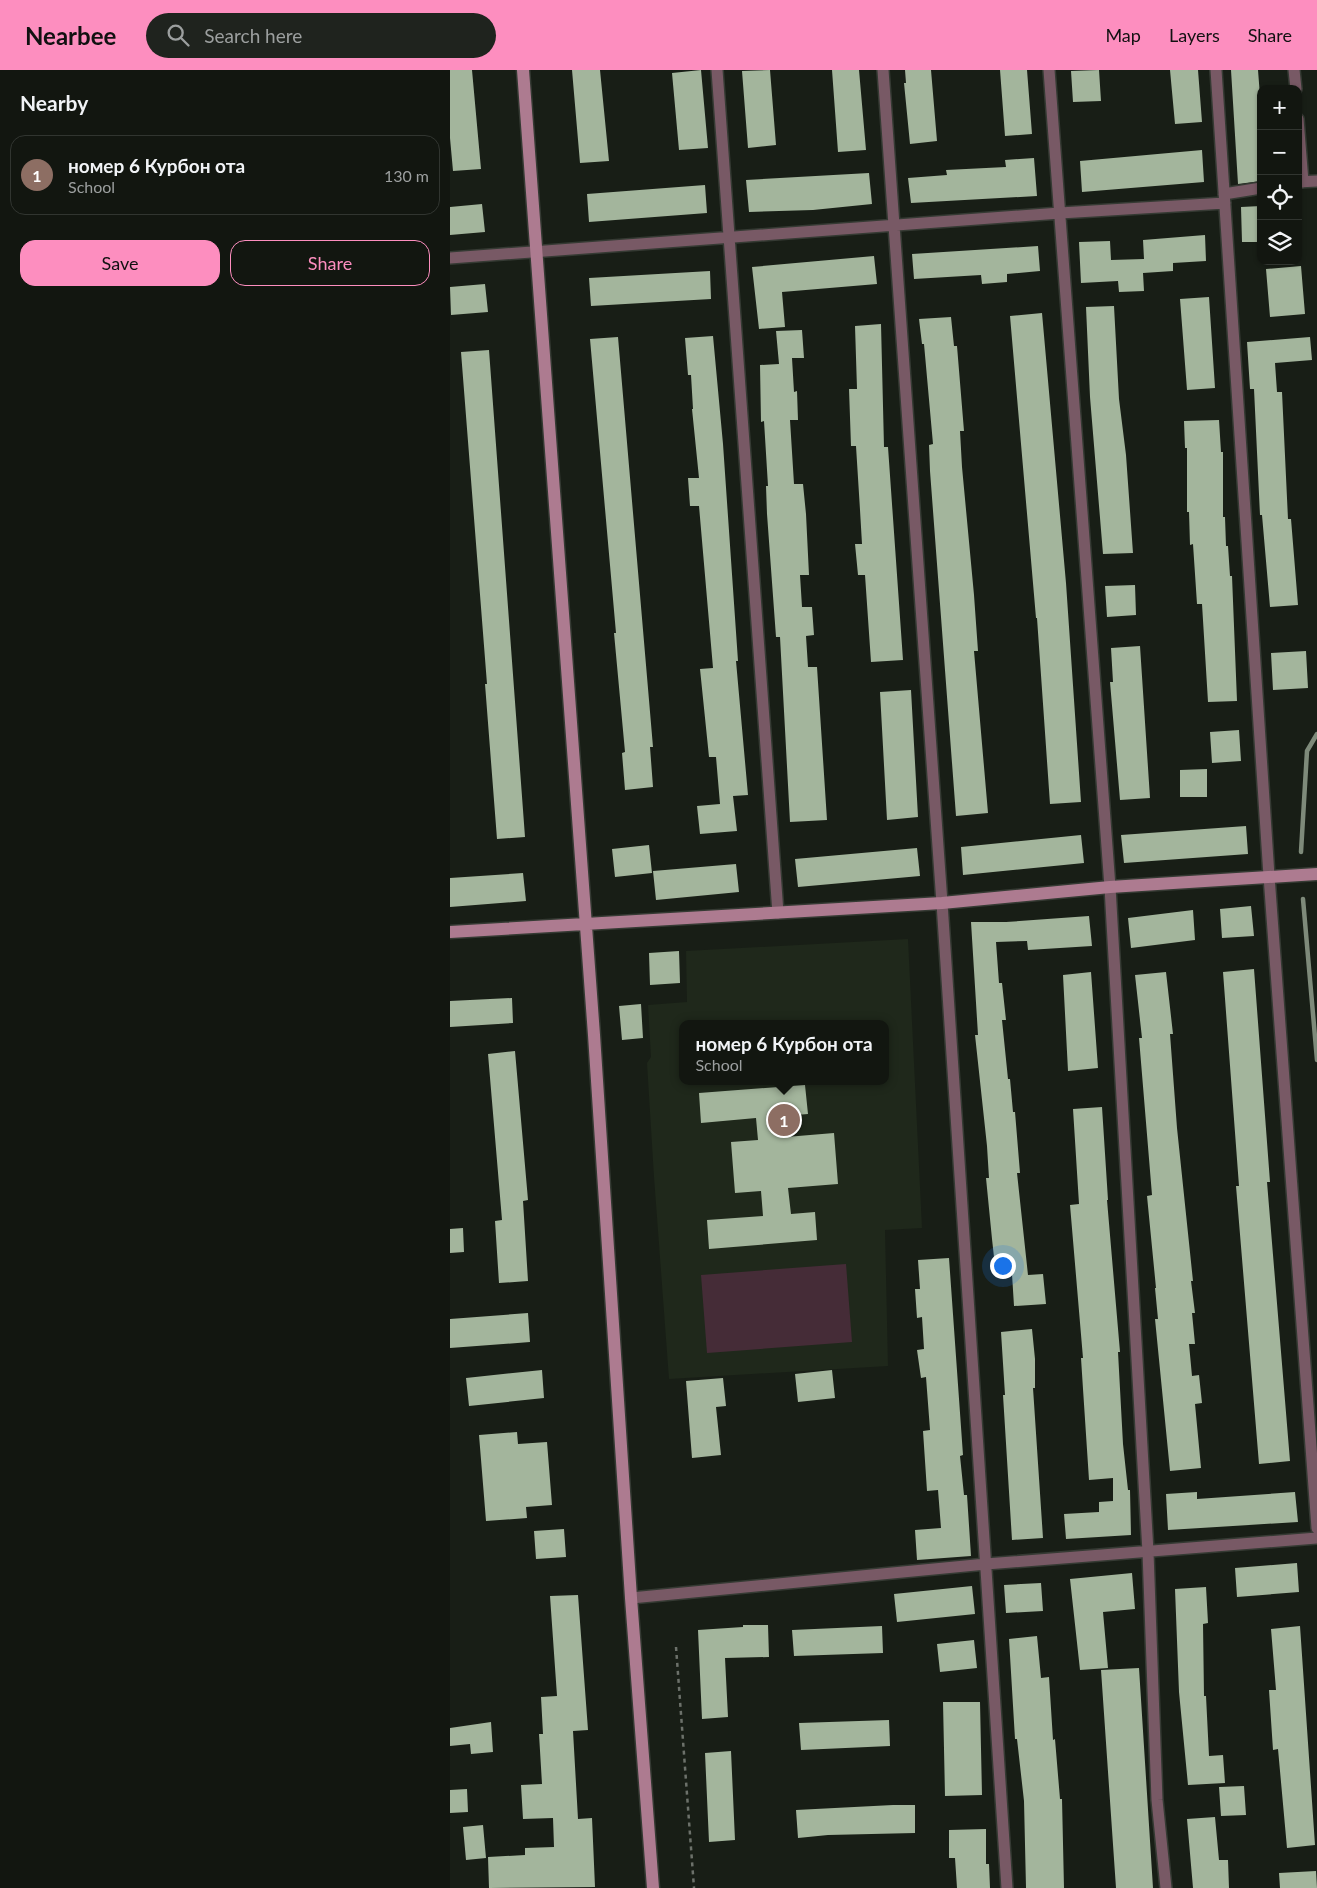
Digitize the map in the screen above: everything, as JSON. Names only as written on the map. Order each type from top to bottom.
[{"type":"street","points":[[523,70],[653,1888]]},
{"type":"street","points":[[717,70],[778,913]]},
{"type":"street","points":[[882,70],[942,903],[1006,1888]]},
{"type":"street","points":[[1049,70],[1110,887],[1148,1552],[1158,1800],[1166,1888]]},
{"type":"street","points":[[1216,70],[1269,876],[1317,1528]]},
{"type":"street","points":[[1294,70],[1296,85]]},
{"type":"street","points":[[1299,130],[1301,175]]},
{"type":"street","points":[[1302,182],[1317,180]]},
{"type":"street","points":[[450,258],[728,237],[894,227],[1060,213],[1224,199],[1257,189]]},
{"type":"street","points":[[450,932],[942,903],[1110,887],[1317,874]]},
{"type":"street","points":[[631,1598],[986,1564],[1317,1538]]},
{"type":"path","points":[[676,1647],[694,1888]]},
{"type":"shaded area","points":[[908,939],[922,1228],[885,1230],[888,1366],[669,1379],[647,1063],[651,1057],[648,1005],[687,1002],[686,951]]},
{"type":"shaded area","points":[[846,1264],[852,1342],[707,1353],[701,1275]]},
{"type":"building","points":[[450,70],[472,70],[481,169],[453,171],[450,138]]},
{"type":"building","points":[[572,70],[600,70],[609,161],[580,163]]},
{"type":"building","points":[[701,70],[708,148],[679,150],[672,73]]},
{"type":"building","points":[[770,70],[776,145],[748,148],[742,71]]},
{"type":"building","points":[[832,70],[859,70],[866,150],[838,152]]},
{"type":"building","points":[[905,70],[931,70],[937,141],[910,144],[904,83],[906,83]]},
{"type":"building","points":[[1000,70],[1027,70],[1032,134],[1005,136]]},
{"type":"building","points":[[1099,70],[1101,101],[1073,102],[1071,71]]},
{"type":"building","points":[[1170,70],[1198,70],[1202,122],[1175,124]]},
{"type":"building","points":[[1231,70],[1258,70],[1257,182],[1238,184]]},
{"type":"building","points":[[1202,150],[1204,182],[1082,192],[1080,161]]},
{"type":"building","points":[[1034,158],[1037,196],[911,203],[908,178],[947,175],[946,170],[1006,167],[1005,160]]},
{"type":"building","points":[[869,173],[872,204],[813,210],[749,212],[746,180]]},
{"type":"building","points":[[705,185],[707,213],[589,222],[587,194]]},
{"type":"building","points":[[482,204],[485,232],[450,235],[450,207]]},
{"type":"building","points":[[1257,206],[1257,242],[1242,242],[1241,207]]},
{"type":"building","points":[[1205,235],[1206,261],[1173,263],[1173,271],[1143,273],[1144,291],[1119,292],[1118,281],[1081,283],[1079,242],[1110,241],[1111,260],[1144,259],[1143,240]]},
{"type":"building","points":[[1038,246],[1040,271],[1007,274],[1007,282],[982,284],[981,275],[914,279],[912,254]]},
{"type":"building","points":[[874,256],[877,284],[782,292],[785,327],[759,329],[752,267]]},
{"type":"building","points":[[1301,266],[1305,314],[1270,317],[1266,269]]},
{"type":"building","points":[[710,271],[711,299],[591,306],[589,278]]},
{"type":"building","points":[[485,284],[488,312],[451,315],[450,287]]},
{"type":"building","points":[[1209,297],[1215,388],[1187,390],[1180,299]]},
{"type":"building","points":[[1114,306],[1119,399],[1126,455],[1133,553],[1103,554],[1090,397],[1086,307]]},
{"type":"building","points":[[1042,313],[1066,583],[1081,802],[1050,804],[1037,618],[1010,316]]},
{"type":"building","points":[[951,317],[954,346],[957,346],[964,431],[960,431],[962,467],[974,595],[978,651],[974,651],[988,813],[956,816],[930,471],[929,445],[933,444],[924,344],[922,344],[919,319]]},
{"type":"building","points":[[881,324],[884,447],[888,447],[903,660],[871,662],[865,575],[858,575],[855,544],[862,544],[856,446],[851,446],[849,389],[857,389],[855,326]]},
{"type":"building","points":[[802,330],[804,358],[792,358],[794,392],[797,391],[798,420],[790,420],[794,484],[803,484],[806,514],[809,575],[800,575],[802,607],[812,607],[814,635],[806,636],[808,667],[817,667],[827,820],[790,822],[780,637],[776,637],[767,514],[766,486],[768,486],[764,421],[761,422],[760,365],[779,364],[776,331]]},
{"type":"building","points":[[713,336],[723,444],[738,661],[736,661],[748,795],[733,796],[737,831],[700,834],[697,806],[720,804],[716,757],[709,757],[700,669],[713,668],[699,506],[690,506],[688,478],[699,478],[692,409],[691,375],[688,375],[685,338]]},
{"type":"building","points":[[618,337],[653,747],[650,747],[653,787],[625,790],[622,753],[625,752],[614,633],[616,633],[590,339]]},
{"type":"building","points":[[1310,337],[1312,360],[1275,363],[1277,392],[1282,392],[1288,519],[1291,519],[1298,605],[1270,607],[1262,515],[1260,515],[1254,389],[1250,389],[1247,342]]},
{"type":"building","points":[[489,350],[525,837],[497,839],[461,352]]},
{"type":"building","points":[[1219,420],[1221,452],[1223,452],[1223,517],[1225,517],[1230,576],[1232,576],[1237,701],[1208,702],[1202,604],[1197,604],[1193,544],[1190,545],[1189,512],[1187,512],[1187,448],[1185,448],[1184,421]]},
{"type":"building","points":[[1135,585],[1136,615],[1107,617],[1105,586]]},
{"type":"building","points":[[1140,646],[1150,798],[1120,800],[1110,682],[1113,682],[1111,648]]},
{"type":"building","points":[[1306,651],[1308,688],[1273,690],[1271,653]]},
{"type":"building","points":[[911,690],[918,817],[887,820],[880,692]]},
{"type":"building","points":[[1239,730],[1241,761],[1212,763],[1210,732]]},
{"type":"building","points":[[1207,769],[1207,797],[1180,797],[1180,770]]},
{"type":"building","points":[[1246,826],[1248,854],[1124,863],[1121,835]]},
{"type":"building","points":[[1081,835],[1084,863],[963,875],[961,847]]},
{"type":"building","points":[[649,845],[652,873],[615,877],[612,849]]},
{"type":"building","points":[[917,848],[920,876],[798,887],[795,859]]},
{"type":"building","points":[[736,864],[739,892],[656,900],[653,871]]},
{"type":"building","points":[[523,873],[526,901],[450,907],[450,878]]},
{"type":"building","points":[[1251,906],[1254,936],[1222,938],[1220,909]]},
{"type":"building","points":[[1193,910],[1195,940],[1131,948],[1128,918]]},
{"type":"building","points":[[1089,916],[1092,946],[1028,950],[1027,941],[996,942],[999,983],[1002,983],[1006,1020],[1002,1020],[1008,1079],[1010,1079],[1013,1112],[1015,1112],[1020,1173],[1017,1173],[1028,1275],[1043,1274],[1046,1304],[1014,1306],[1012,1274],[996,1275],[986,1178],[989,1178],[987,1146],[975,1035],[978,1035],[971,922],[1006,922]]},
{"type":"building","points":[[679,951],[680,983],[650,985],[649,953]]},
{"type":"building","points":[[1254,969],[1270,1182],[1267,1182],[1290,1461],[1259,1464],[1236,1186],[1239,1186],[1223,972]]},
{"type":"building","points":[[1091,972],[1098,1068],[1068,1071],[1063,975]]},
{"type":"building","points":[[1166,972],[1173,1034],[1170,1034],[1177,1128],[1195,1313],[1192,1313],[1195,1344],[1189,1344],[1192,1376],[1199,1375],[1202,1403],[1195,1404],[1201,1468],[1170,1471],[1155,1319],[1158,1319],[1156,1288],[1147,1196],[1152,1195],[1139,1038],[1142,1038],[1135,975]]},
{"type":"building","points":[[512,998],[513,1023],[450,1027],[450,1001]]},
{"type":"building","points":[[641,1004],[643,1038],[622,1040],[619,1006]]},
{"type":"building","points":[[515,1051],[528,1200],[523,1201],[528,1281],[499,1283],[495,1221],[502,1220],[488,1054]]},
{"type":"building","points":[[805,1085],[808,1114],[784,1116],[786,1137],[834,1133],[838,1184],[788,1188],[791,1214],[815,1212],[817,1240],[709,1249],[707,1220],[763,1216],[761,1191],[735,1193],[731,1142],[758,1140],[756,1118],[701,1123],[699,1093]]},
{"type":"building","points":[[1102,1107],[1107,1200],[1120,1352],[1118,1352],[1123,1444],[1128,1490],[1130,1490],[1131,1535],[1066,1539],[1064,1514],[1099,1512],[1099,1502],[1113,1501],[1113,1478],[1089,1480],[1081,1358],[1083,1358],[1070,1205],[1079,1204],[1073,1109]]},
{"type":"building","points":[[463,1228],[464,1252],[450,1253],[450,1229]]},
{"type":"building","points":[[949,1258],[963,1455],[960,1456],[964,1495],[967,1495],[971,1556],[917,1560],[915,1530],[941,1528],[938,1490],[927,1491],[923,1431],[930,1430],[926,1377],[921,1378],[917,1350],[924,1349],[922,1317],[917,1318],[915,1289],[920,1289],[918,1260]]},
{"type":"building","points":[[528,1313],[530,1342],[450,1348],[450,1319]]},
{"type":"building","points":[[1032,1329],[1035,1359],[1035,1388],[1033,1388],[1043,1538],[1012,1540],[1001,1332]]},
{"type":"building","points":[[542,1370],[544,1398],[469,1406],[466,1378]]},
{"type":"building","points":[[832,1370],[835,1398],[798,1402],[795,1374]]},
{"type":"building","points":[[723,1378],[726,1406],[716,1407],[721,1455],[692,1458],[686,1381]]},
{"type":"building","points":[[517,1432],[518,1444],[547,1442],[552,1505],[526,1507],[527,1518],[486,1521],[479,1435]]},
{"type":"building","points":[[1197,1492],[1197,1499],[1295,1492],[1298,1522],[1168,1530],[1166,1494]]},
{"type":"building","points":[[564,1529],[566,1557],[536,1559],[534,1531]]},
{"type":"building","points":[[1297,1563],[1299,1592],[1237,1597],[1235,1568]]},
{"type":"building","points":[[1132,1573],[1135,1609],[1103,1612],[1108,1668],[1080,1670],[1070,1579]]},
{"type":"building","points":[[1041,1583],[1043,1611],[1006,1613],[1004,1585]]},
{"type":"building","points":[[972,1586],[975,1614],[897,1622],[894,1594]]},
{"type":"building","points":[[1206,1587],[1208,1623],[1203,1624],[1204,1696],[1206,1696],[1209,1756],[1223,1755],[1225,1783],[1188,1785],[1179,1692],[1175,1589]]},
{"type":"building","points":[[578,1595],[588,1730],[573,1731],[578,1819],[592,1818],[595,1887],[489,1888],[488,1857],[525,1855],[525,1848],[554,1847],[553,1818],[523,1819],[521,1785],[542,1784],[539,1734],[543,1734],[541,1697],[557,1696],[550,1596]]},
{"type":"building","points":[[743,1625],[768,1625],[769,1657],[725,1658],[728,1717],[702,1719],[698,1630],[743,1627]]},
{"type":"building","points":[[882,1626],[883,1653],[794,1656],[792,1630]]},
{"type":"building","points":[[1300,1626],[1315,1845],[1287,1848],[1278,1749],[1273,1750],[1269,1690],[1276,1690],[1271,1629]]},
{"type":"building","points":[[1037,1636],[1041,1678],[1049,1677],[1053,1740],[1055,1739],[1060,1799],[1062,1799],[1064,1888],[1026,1888],[1024,1801],[1017,1739],[1015,1739],[1009,1639]]},
{"type":"building","points":[[974,1640],[977,1668],[940,1672],[937,1644]]},
{"type":"building","points":[[1139,1668],[1153,1888],[1116,1888],[1101,1670]]},
{"type":"building","points":[[943,1702],[980,1702],[982,1795],[945,1796]]},
{"type":"building","points":[[889,1720],[890,1746],[801,1750],[799,1723]]},
{"type":"building","points":[[491,1722],[493,1752],[471,1754],[470,1744],[450,1746],[450,1728]]},
{"type":"building","points":[[731,1751],[735,1840],[709,1842],[705,1753]]},
{"type":"building","points":[[1244,1786],[1246,1815],[1221,1816],[1219,1787]]},
{"type":"building","points":[[467,1789],[468,1812],[450,1813],[450,1790]]},
{"type":"building","points":[[915,1805],[915,1833],[828,1835],[798,1838],[796,1810]]},
{"type":"building","points":[[1215,1817],[1219,1860],[1228,1860],[1229,1888],[1193,1888],[1187,1819]]},
{"type":"building","points":[[483,1825],[486,1858],[466,1860],[463,1827]]},
{"type":"building","points":[[986,1829],[986,1864],[989,1864],[990,1888],[957,1888],[955,1858],[949,1858],[949,1830]]},
{"type":"building","points":[[1316,1871],[1317,1888],[1280,1888],[1279,1873]]},
{"type":"waterway","points":[[1301,852],[1307,751],[1317,734]]},
{"type":"waterway","points":[[1303,899],[1317,1060]]},
{"type":"place","name":"номер 6 Курбон ота","points":[[784,1120]]}]
